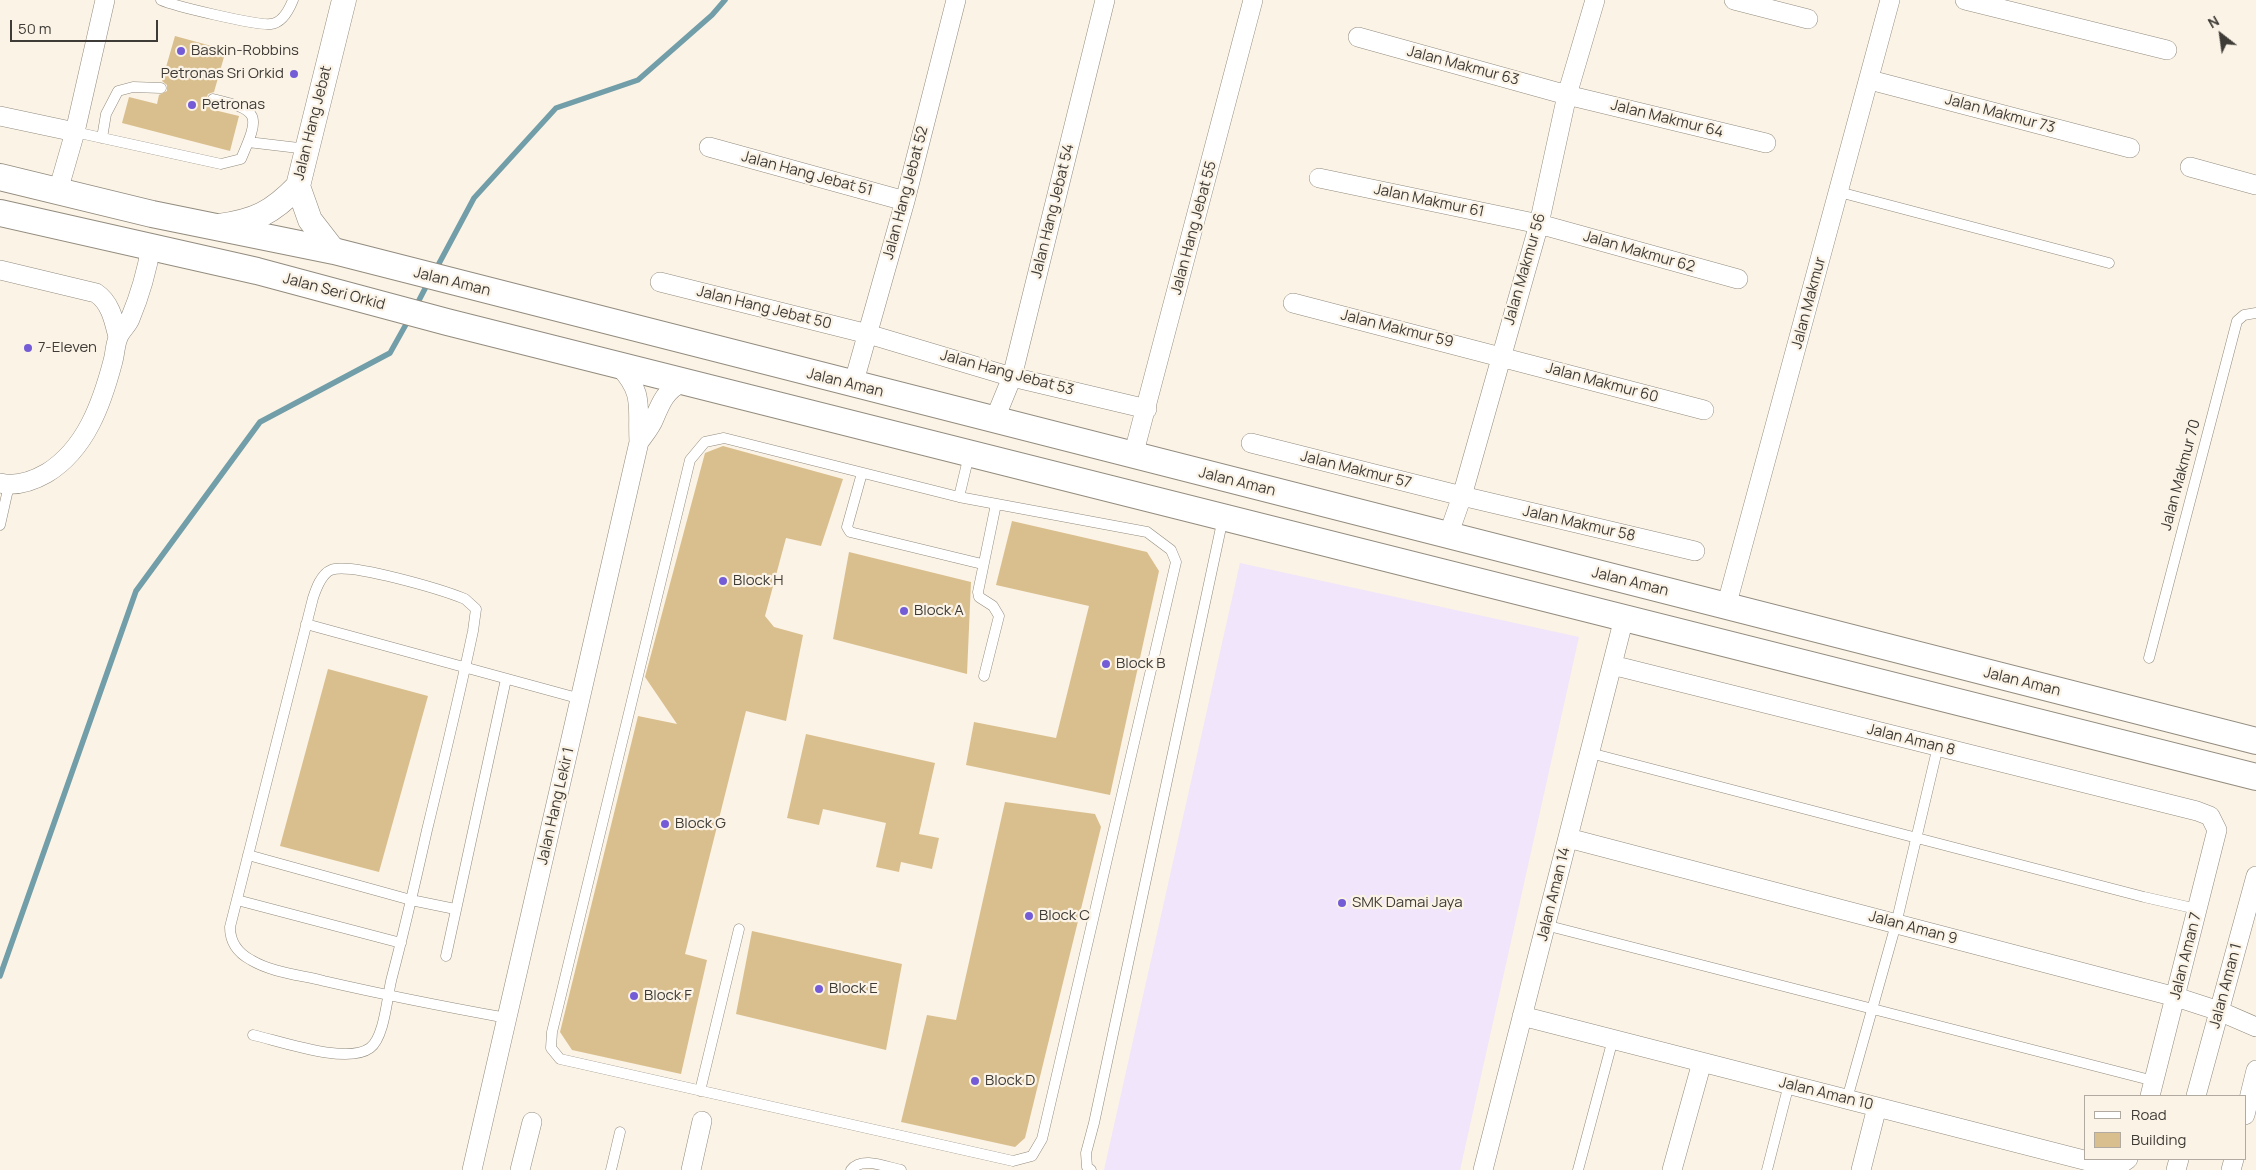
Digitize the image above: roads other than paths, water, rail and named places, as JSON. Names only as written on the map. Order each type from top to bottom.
[{"type":"main road","points":[[0,177],[152,214],[218,226]]},
{"type":"main road","name":"Jalan Seri Orkid","points":[[0,213],[151,246],[674,380]]},
{"type":"main road","name":"Jalan Aman","points":[[218,226],[334,251],[852,385],[2256,741]]},
{"type":"main road","points":[[674,380],[2256,777]]},
{"type":"street","points":[[58,191],[75,132],[105,0]]},
{"type":"street","name":"Jalan Hang Jebat","points":[[218,226],[246,222],[264,214],[286,198],[298,186],[344,0]]},
{"type":"street","name":"Jalan Hang Jebat 52","points":[[852,385],[906,201],[956,0]]},
{"type":"street","name":"Jalan Hang Jebat 54","points":[[994,421],[1012,377],[1105,0]]},
{"type":"street","name":"Jalan Hang Jebat 55","points":[[1133,456],[1147,409],[1253,0]]},
{"type":"street","name":"Jalan Makmur 56","points":[[1448,536],[1462,496],[1500,356],[1539,224],[1567,95],[1595,0]]},
{"type":"street","points":[[1734,0],[1808,19]]},
{"type":"street","name":"Jalan Makmur","points":[[1726,606],[1870,80],[1890,0]]},
{"type":"street","points":[[1965,0],[2167,50]]},
{"type":"street","name":"Jalan Makmur 63","points":[[1358,38],[1567,95]]},
{"type":"street","name":"Jalan Makmur 73","points":[[1870,80],[2130,148]]},
{"type":"street","name":"Jalan Makmur 64","points":[[1567,95],[1766,144]]},
{"type":"street","points":[[0,116],[75,132]]},
{"type":"street","name":"Jalan Hang Jebat 51","points":[[709,147],[906,201]]},
{"type":"street","points":[[2190,167],[2256,185]]},
{"type":"street","name":"Jalan Makmur 61","points":[[1320,178],[1539,224]]},
{"type":"street","points":[[298,186],[310,220],[334,251]]},
{"type":"street","name":"Jalan Makmur 62","points":[[1539,224],[1738,279]]},
{"type":"street","points":[[4,484],[34,481],[54,469],[74,451],[96,415],[118,338],[129,321],[141,290],[151,246]]},
{"type":"street","points":[[0,270],[96,293],[104,298],[112,313],[118,338]]},
{"type":"street","name":"Jalan Hang Jebat 50","points":[[660,282],[868,334]]},
{"type":"street","name":"Jalan Makmur 59","points":[[1293,302],[1500,356]]},
{"type":"street","name":"Jalan Hang Jebat 53","points":[[868,334],[1012,377],[1147,409]]},
{"type":"street","name":"Jalan Makmur 60","points":[[1500,356],[1704,410]]},
{"type":"street","name":"Jalan Hang Lekir 1","points":[[472,1170],[639,442],[639,398],[632,379],[619,366]]},
{"type":"street","name":"Jalan Hang Lekir 1","points":[[639,442],[654,420],[666,395],[673,386],[674,380]]},
{"type":"street","name":"Jalan Makmur 57","points":[[1251,443],[1462,496]]},
{"type":"street","name":"Jalan Makmur 58","points":[[1462,496],[1696,552]]},
{"type":"street","name":"Jalan Aman 14","points":[[1483,1170],[1624,618]]},
{"type":"street","name":"Jalan Aman 8","points":[[1612,665],[2197,811],[2210,816]]},
{"type":"street","name":"Jalan Aman 7","points":[[2152,1089],[2217,830],[2210,816]]},
{"type":"street","name":"Jalan Aman 9","points":[[1568,838],[2176,997],[2219,1010],[2256,1027]]},
{"type":"street","name":"Jalan Aman 1","points":[[2196,1095],[2256,876]]},
{"type":"street","name":"Jalan Aman 10","points":[[1522,1016],[2115,1168],[2127,1160]]},
{"type":"street","points":[[1672,1170],[1702,1062]]},
{"type":"street","points":[[2246,1111],[2256,1070]]},
{"type":"street","points":[[1860,1170],[1877,1107]]},
{"type":"street","points":[[520,1170],[532,1122]]},
{"type":"street","points":[[691,1170],[702,1122]]},
{"type":"lane","points":[[162,0],[254,23],[272,24],[284,17],[293,0]]},
{"type":"lane","points":[[102,138],[106,114],[118,90],[133,86],[161,88]]},
{"type":"lane","points":[[75,132],[221,164],[240,159],[254,123],[253,114],[246,108],[213,99]]},
{"type":"lane","points":[[248,142],[307,149]]},
{"type":"lane","points":[[1839,192],[2109,263]]},
{"type":"lane","name":"Jalan Makmur 70","points":[[2149,658],[2237,321],[2244,315],[2256,313]]},
{"type":"lane","points":[[724,438],[862,473],[959,497],[1147,532],[1171,550],[1176,562],[1042,1139],[1032,1156],[1013,1161],[560,1059],[551,1048],[552,1032],[690,460],[705,442],[724,438]]},
{"type":"lane","points":[[959,497],[970,454]]},
{"type":"lane","points":[[862,473],[847,527],[850,532],[982,564]]},
{"type":"lane","points":[[0,525],[4,484]]},
{"type":"lane","points":[[984,676],[999,616],[993,606],[979,597],[982,564],[996,504]]},
{"type":"lane","points":[[1091,1170],[1087,1167],[1086,1152],[1094,1123],[1223,517]]},
{"type":"lane","points":[[253,1034],[332,1053],[358,1054],[370,1048],[380,1035],[387,995],[466,668],[476,610],[465,599],[450,593],[361,570],[338,568],[329,570],[317,586],[248,855],[230,936],[239,950],[251,960],[277,970],[387,995],[507,1018]]},
{"type":"lane","points":[[306,624],[581,699]]},
{"type":"lane","points":[[446,956],[506,680]]},
{"type":"lane","points":[[1847,1099],[1896,924],[1938,746]]},
{"type":"lane","points":[[1590,753],[2144,897],[2198,909]]},
{"type":"lane","points":[[248,855],[411,900],[456,908]]},
{"type":"lane","points":[[237,900],[401,943]]},
{"type":"lane","points":[[1546,925],[1872,1008],[2152,1089]]},
{"type":"lane","points":[[700,1090],[739,929]]},
{"type":"lane","points":[[1578,1170],[1613,1039]]},
{"type":"lane","points":[[1767,1170],[1789,1084]]},
{"type":"lane","points":[[611,1170],[620,1132]]},
{"type":"lane","points":[[851,1170],[859,1163],[867,1163],[901,1170]]},
{"type":"waterway","points":[[435,271],[474,198],[556,108],[638,80],[712,15],[725,0]]},
{"type":"waterway","points":[[416,306],[429,281]]},
{"type":"waterway","points":[[0,976],[136,591],[260,422],[390,353],[409,319]]},
{"type":"place","name":"Baskin-Robbins","points":[[181,51]]},
{"type":"place","name":"Petronas Sri Orkid","points":[[294,74]]},
{"type":"place","name":"Petronas","points":[[192,105]]},
{"type":"place","name":"7-Eleven","points":[[28,348]]},
{"type":"place","name":"Block H","points":[[723,581]]},
{"type":"place","name":"Block A","points":[[904,611]]},
{"type":"place","name":"Block B","points":[[1106,664]]},
{"type":"place","name":"Block G","points":[[665,824]]},
{"type":"place","name":"SMK Damai Jaya","points":[[1342,903]]},
{"type":"place","name":"Block C","points":[[1029,916]]},
{"type":"place","name":"Block E","points":[[819,989]]},
{"type":"place","name":"Block F","points":[[634,996]]},
{"type":"place","name":"Block D","points":[[975,1081]]}]
